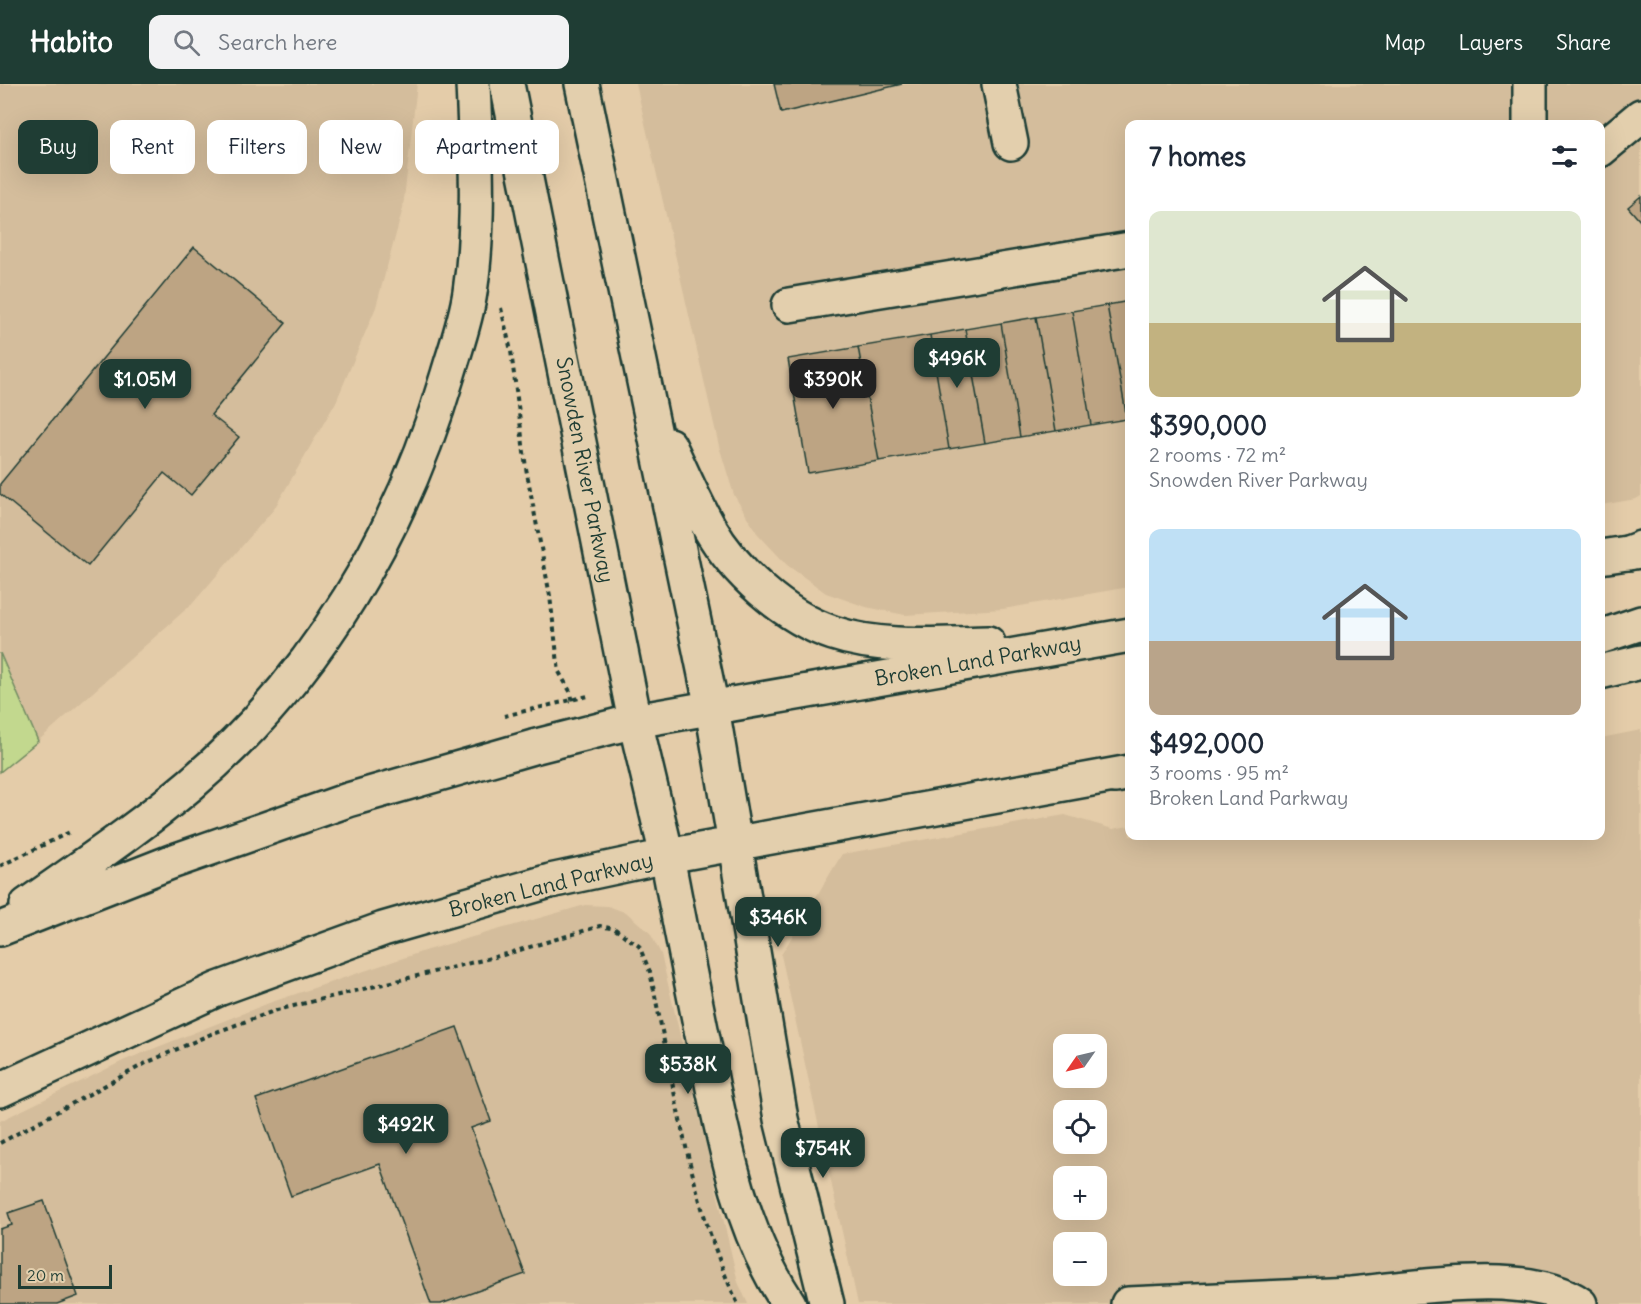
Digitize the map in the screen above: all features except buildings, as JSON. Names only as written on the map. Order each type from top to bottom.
[{"type":"main road","points":[[0,924],[116,843],[192,783],[262,714],[319,645],[368,570],[399,507],[431,433],[470,293],[477,173],[473,84]]},
{"type":"main road","name":"Snowden River Parkway","points":[[507,84],[635,721],[667,856],[720,1123],[740,1199],[767,1271],[789,1304]]},
{"type":"main road","points":[[582,84],[712,708],[780,1119],[827,1304]]},
{"type":"main road","points":[[999,84],[1011,143]]},
{"type":"main road","points":[[1530,84],[1530,120]]},
{"type":"main road","points":[[1605,146],[1641,116]]},
{"type":"main road","points":[[789,305],[1125,250]]},
{"type":"main road","points":[[647,399],[710,528],[756,587],[793,613],[831,633],[869,641],[921,644],[1089,642]]},
{"type":"main road","points":[[1605,635],[1641,624]]},
{"type":"main road","name":"Broken Land Parkway","points":[[0,929],[171,862],[348,800],[533,747],[635,721],[1125,636]]},
{"type":"main road","points":[[1605,671],[1641,662]]},
{"type":"main road","name":"Broken Land Parkway","points":[[0,1090],[218,989],[383,929],[550,881],[667,856],[1125,774]]},
{"type":"main road","points":[[1128,1304],[1439,1295],[1516,1282],[1554,1291],[1580,1304]]},
{"type":"path","points":[[495,300],[501,308],[511,351],[526,468],[550,596],[559,672],[574,705]]},
{"type":"path","points":[[504,716],[588,696]]},
{"type":"path","points":[[0,866],[75,830]]},
{"type":"path","points":[[0,1143],[146,1064],[211,1034],[277,1010],[503,955],[591,928],[609,927],[639,946],[650,972],[703,1212],[719,1265],[738,1304]]},
{"type":"shaded area","points":[[0,84],[417,84],[403,208],[376,307],[336,402],[274,509],[193,603],[38,741],[0,653]]},
{"type":"shaded area","points":[[636,84],[1641,84],[1641,496],[1636,499],[1605,504],[1605,120],[1125,120],[1125,588],[1003,609],[905,615],[866,607],[826,593],[787,565],[757,533],[734,495],[719,446]]},
{"type":"shaded area","points":[[1641,730],[1641,1304],[858,1304],[781,955],[842,854],[1065,815],[1113,829],[1125,827],[1125,840],[1605,840],[1605,737]]},
{"type":"shaded area","points":[[585,905],[608,906],[627,913],[650,933],[661,954],[738,1282],[748,1304],[0,1304],[0,1121],[125,1060],[269,1003],[427,950]]},
{"type":"green space","points":[[0,653],[38,741],[0,772]]}]
